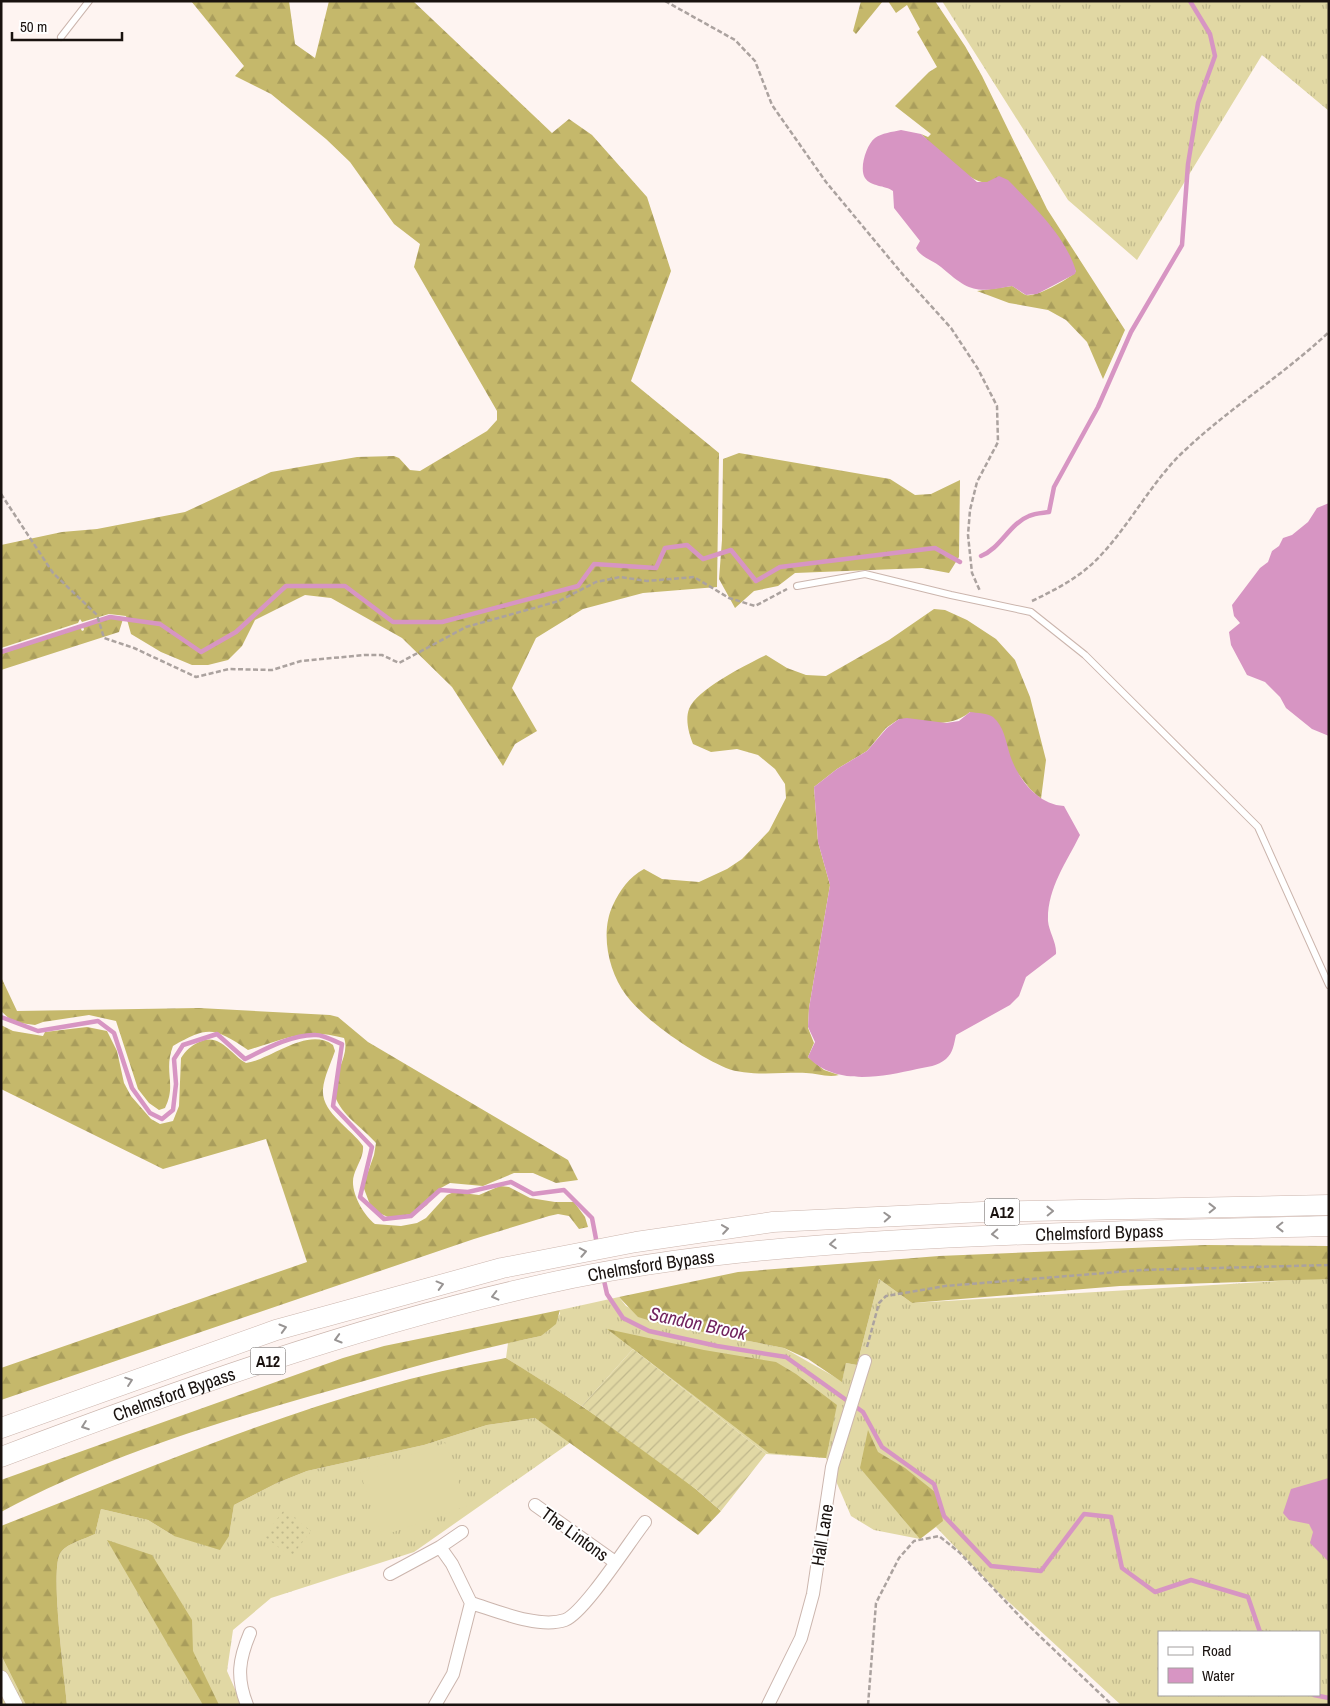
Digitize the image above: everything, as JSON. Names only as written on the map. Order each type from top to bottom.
[{"type":"highway","name":"Chelmsford Bypass","points":[[1,1428],[276,1330],[502,1268],[677,1236],[773,1222],[982,1212],[1329,1205]]},
{"type":"highway","name":"Chelmsford Bypass","points":[[1,1457],[184,1389],[308,1348],[393,1322],[542,1284],[681,1260],[790,1247],[996,1234],[1329,1226]]},
{"type":"street","name":"Hall Lane","points":[[768,1705],[803,1629],[813,1594],[832,1467],[865,1361]]},
{"type":"street","name":"The Lintons","points":[[535,1505],[615,1562]]},
{"type":"street","name":"The Lintons","points":[[471,1603],[544,1622],[566,1620],[583,1605],[645,1522]]},
{"type":"street","points":[[390,1574],[440,1547],[462,1532]]},
{"type":"street","points":[[435,1705],[453,1674],[471,1603],[452,1564],[440,1547]]},
{"type":"street","points":[[247,1705],[240,1687],[241,1655],[250,1632]]},
{"type":"street","points":[[1,1678],[15,1705]]},
{"type":"lane","points":[[61,36],[89,1]]},
{"type":"lane","points":[[797,586],[866,574],[1031,612],[1085,655],[1258,827],[1329,985]]},
{"type":"path","points":[[665,1],[735,40],[755,61],[772,105],[808,157],[904,276],[951,328],[978,369],[997,406],[998,442],[977,482],[970,510],[968,535],[972,573],[987,602]]},
{"type":"path","points":[[1017,608],[1063,586],[1082,573],[1102,555],[1180,454],[1246,397],[1288,368],[1329,332]]},
{"type":"path","points":[[1,494],[53,573],[97,614],[104,638],[134,648],[196,678],[229,669],[272,670],[301,661],[364,655],[382,655],[399,663],[466,627],[560,601],[596,582],[620,577],[647,581],[694,577],[729,598],[754,606],[784,590],[797,586]]},
{"type":"path","points":[[865,1361],[871,1326],[879,1303],[886,1296],[945,1286],[1142,1270],[1329,1265]]},
{"type":"path","points":[[868,1705],[876,1603],[899,1558],[914,1541],[939,1536],[959,1552],[1026,1623],[1112,1705]]},
{"type":"green space","points":[[191,1],[289,1],[295,44],[315,58],[329,1],[413,1],[552,133],[569,119],[592,135],[647,197],[671,271],[631,381],[719,453],[717,587],[643,593],[583,609],[536,638],[512,688],[537,731],[515,744],[503,766],[452,687],[402,638],[331,598],[305,595],[255,620],[242,646],[228,660],[208,665],[192,665],[161,652],[131,634],[126,616],[109,614],[82,622],[80,619],[78,623],[1,648],[1,545],[62,532],[97,529],[185,512],[271,472],[357,457],[394,456],[399,458],[410,470],[420,471],[487,431],[497,420],[497,411],[414,267],[420,244],[394,224],[350,162],[326,139],[271,94],[235,76],[244,66]]},
{"type":"green space","points":[[861,1],[883,1],[856,34],[853,31]]},
{"type":"green space","points":[[888,1],[935,1],[965,46],[982,76],[1047,209],[1125,330],[1103,379],[1087,342],[1066,320],[1048,310],[1009,303],[977,291],[1012,286],[1026,295],[1037,294],[1053,287],[1076,271],[987,183],[970,177],[961,171],[921,134],[928,137],[931,134],[895,106],[929,72],[937,67],[917,32],[920,29],[907,5],[896,13]]},
{"type":"green space","points":[[942,1],[1329,1],[1329,111],[1262,55],[1137,260],[1068,200]]},
{"type":"green space","points":[[739,453],[890,479],[915,495],[931,494],[960,480],[959,557],[949,573],[922,568],[795,573],[778,586],[754,591],[735,608],[719,579],[722,540],[723,459]]},
{"type":"green space","points":[[934,609],[945,610],[967,620],[996,639],[1015,660],[1030,697],[1046,760],[1041,799],[1030,789],[970,712],[954,721],[936,723],[899,719],[886,728],[867,751],[837,769],[814,787],[818,842],[830,885],[809,1008],[808,1028],[814,1043],[808,1057],[824,1070],[839,1075],[755,1073],[726,1068],[700,1055],[645,1016],[626,995],[620,985],[608,951],[607,927],[609,916],[619,894],[634,876],[644,869],[662,879],[699,882],[727,869],[742,859],[769,831],[786,798],[785,784],[775,769],[758,755],[737,749],[711,752],[693,744],[687,722],[689,709],[694,701],[712,686],[735,671],[766,655],[787,668],[806,675],[826,676],[889,640]]},
{"type":"green space","points":[[107,619],[123,619],[119,632],[1,670],[1,654],[80,627],[82,631],[84,630],[83,626]]},
{"type":"green space","points":[[1,977],[17,1011],[199,1008],[338,1017],[368,1042],[568,1160],[578,1180],[556,1183],[533,1173],[514,1173],[483,1186],[450,1183],[439,1189],[427,1205],[415,1214],[388,1217],[372,1210],[363,1186],[374,1155],[376,1143],[347,1115],[335,1096],[335,1081],[345,1052],[344,1038],[330,1035],[306,1034],[284,1038],[248,1050],[227,1037],[212,1032],[195,1035],[173,1046],[169,1063],[170,1092],[165,1108],[159,1110],[149,1103],[138,1089],[116,1021],[89,1015],[35,1025],[13,1022],[1,1011]]},
{"type":"green space","points":[[1,1025],[13,1031],[43,1036],[45,1032],[87,1027],[107,1031],[117,1051],[124,1083],[131,1096],[151,1119],[160,1124],[173,1121],[179,1106],[181,1058],[189,1048],[199,1042],[213,1040],[219,1042],[246,1063],[266,1057],[300,1042],[323,1040],[333,1045],[335,1051],[325,1080],[324,1098],[332,1113],[363,1146],[354,1175],[353,1188],[358,1202],[366,1215],[375,1224],[401,1226],[417,1223],[426,1218],[447,1195],[454,1192],[479,1195],[500,1186],[509,1187],[530,1198],[555,1202],[574,1202],[585,1217],[588,1227],[579,1229],[569,1216],[558,1214],[549,1216],[474,1239],[1,1400],[1,1368],[307,1262],[266,1139],[163,1169],[1,1089]]},
{"type":"green space","points":[[1205,1245],[1329,1246],[1329,1279],[1120,1286],[912,1303],[879,1279],[857,1365],[846,1363],[842,1382],[808,1359],[784,1348],[661,1324],[638,1317],[619,1297],[738,1272],[939,1256]]},
{"type":"green space","points":[[1329,1278],[1329,1705],[1121,1705],[999,1593],[936,1527],[920,1539],[874,1530],[851,1516],[826,1458],[766,1454],[633,1349],[582,1406],[506,1358],[508,1343],[541,1336],[560,1314],[560,1310],[619,1297],[626,1306],[661,1324],[784,1348],[842,1381],[846,1363],[857,1365],[879,1279],[912,1303]]},
{"type":"green space","points":[[560,1310],[556,1324],[541,1336],[426,1364],[221,1423],[87,1471],[1,1512],[1,1480],[343,1358],[384,1346]]},
{"type":"green space","points":[[607,1329],[704,1350],[776,1362],[796,1374],[837,1405],[826,1458],[769,1453]]},
{"type":"green space","points":[[633,1349],[766,1454],[721,1511],[697,1490],[582,1406]]},
{"type":"green space","points":[[506,1358],[644,1449],[721,1511],[698,1535],[535,1418],[487,1425],[424,1445],[307,1471],[277,1483],[234,1505],[229,1536],[220,1550],[174,1536],[148,1520],[101,1509],[95,1534],[64,1549],[58,1562],[57,1600],[67,1705],[26,1705],[1,1655],[1,1526],[187,1453],[312,1408],[376,1388],[441,1371]]},
{"type":"green space","points":[[535,1418],[571,1442],[414,1552],[271,1598],[233,1630],[227,1671],[242,1705],[67,1705],[57,1600],[58,1562],[64,1549],[95,1534],[101,1509],[148,1520],[174,1536],[229,1536],[234,1505],[277,1483],[307,1471],[424,1445],[487,1425]]},
{"type":"green space","points":[[868,1430],[878,1452],[905,1468],[935,1492],[939,1499],[943,1521],[920,1539],[860,1468]]},
{"type":"green space","points":[[445,1443],[467,1506],[382,1536],[360,1473]]},
{"type":"green space","points":[[284,1510],[311,1531],[291,1557],[264,1536]]},
{"type":"green space","points":[[107,1540],[152,1555],[192,1620],[193,1651],[219,1705],[203,1705]]},
{"type":"green space","points":[[1,1655],[26,1705],[1,1705]]},
{"type":"water","points":[[901,130],[921,134],[977,182],[987,182],[999,176],[1008,180],[1057,234],[1071,258],[1076,271],[1075,274],[1037,294],[1026,295],[1012,286],[981,290],[959,282],[938,265],[924,257],[916,248],[920,241],[894,208],[893,191],[871,183],[863,174],[864,157],[872,141],[881,135]]},
{"type":"water","points":[[1329,503],[1329,736],[1312,729],[1286,708],[1280,697],[1265,682],[1247,675],[1231,645],[1229,632],[1240,623],[1234,616],[1232,605],[1260,568],[1268,562],[1272,551],[1279,546],[1283,538],[1292,535],[1308,522],[1317,508]]},
{"type":"water","points":[[970,712],[988,715],[997,721],[1004,734],[1018,773],[1038,796],[1055,805],[1064,806],[1080,835],[1058,876],[1051,898],[1048,921],[1056,954],[1026,977],[1019,996],[1010,1005],[956,1035],[950,1054],[939,1063],[889,1075],[859,1077],[845,1076],[832,1072],[819,1066],[808,1057],[815,1042],[808,1027],[809,1008],[830,885],[818,842],[814,787],[837,769],[867,751],[887,728],[899,719],[907,718],[946,723],[959,721]]},
{"type":"water","points":[[1329,1478],[1329,1562],[1310,1543],[1313,1532],[1309,1524],[1289,1520],[1283,1513],[1291,1489]]},
{"type":"waterway","points":[[981,556],[994,548],[1022,520],[1034,514],[1049,512],[1054,487],[1098,407],[1131,332],[1182,245],[1188,164],[1198,103],[1215,56],[1210,34],[1190,1]]},
{"type":"waterway","points":[[1,652],[110,617],[160,624],[201,652],[236,632],[286,586],[345,586],[393,622],[442,622],[578,586],[594,564],[656,568],[665,548],[687,545],[703,559],[731,550],[756,581],[780,567],[935,548],[960,562]]},
{"type":"waterway","name":"Sandon Brook","points":[[1,1017],[38,1031],[98,1021],[114,1033],[132,1088],[150,1113],[162,1119],[173,1110],[176,1084],[174,1059],[183,1045],[217,1034],[245,1059],[279,1043],[298,1037],[307,1035],[326,1037],[342,1044],[333,1106],[372,1147],[360,1197],[384,1219],[411,1216],[440,1190],[468,1192],[511,1182],[533,1194],[564,1190],[592,1218],[597,1244]]},
{"type":"waterway","name":"Sandon Brook","points":[[603,1276],[607,1294],[623,1318],[649,1331],[717,1346],[786,1357],[863,1412],[882,1447],[934,1484],[944,1516],[991,1566],[1041,1571],[1084,1514],[1111,1517],[1122,1568],[1155,1592],[1191,1580],[1248,1597],[1260,1631]]},
{"type":"waterway","name":"Sandon Brook","points":[[1319,1696],[1329,1698]]}]
